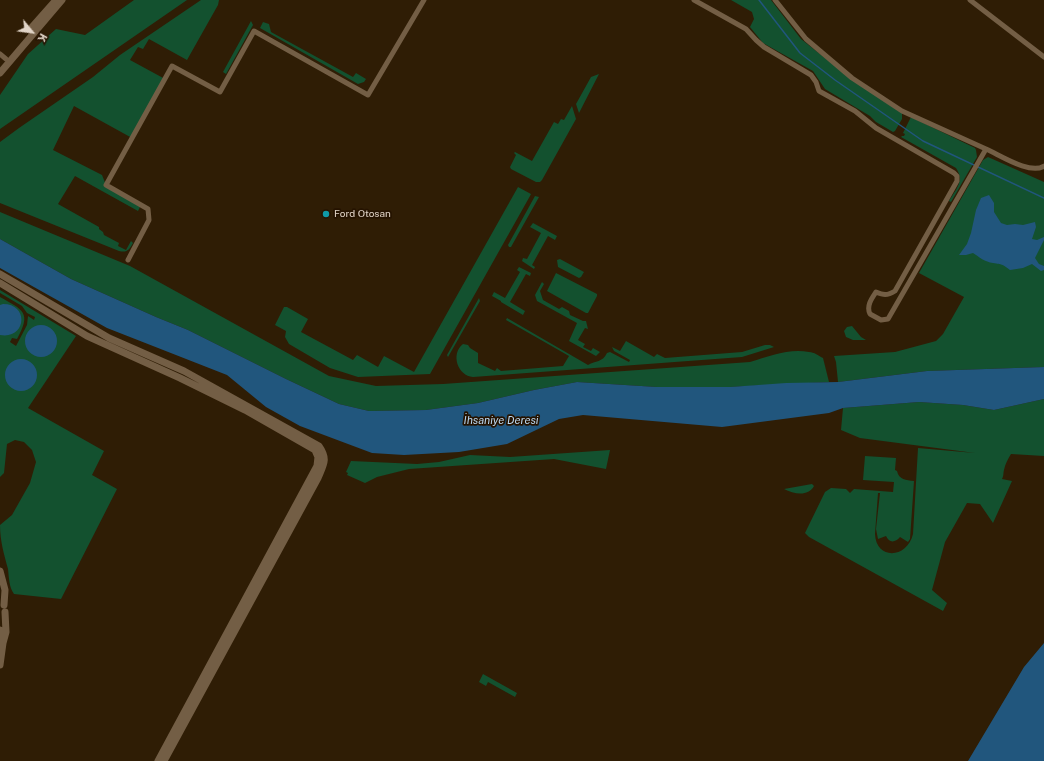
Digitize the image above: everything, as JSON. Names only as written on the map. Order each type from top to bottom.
[{"type":"main road","points":[[0,65],[3,56],[56,0]]},
{"type":"main road","points":[[0,73],[62,0]]},
{"type":"main road","points":[[0,274],[109,338],[184,371],[319,446],[324,454],[324,465],[318,478],[164,761]]},
{"type":"main road","points":[[0,283],[94,340],[180,378],[245,410],[315,450],[318,457],[317,466],[158,761]]},
{"type":"main road","points":[[0,571],[5,590],[2,602],[6,612],[6,632],[0,665]]},
{"type":"main road","points":[[0,620],[6,612]]},
{"type":"main road","points":[[0,630],[3,643]]},
{"type":"street","points":[[128,260],[149,220],[148,209],[106,185],[172,66],[220,92],[254,31],[368,94],[424,0]]},
{"type":"street","points":[[694,0],[746,29],[764,47],[811,75],[816,82],[819,91],[855,111],[876,128],[957,176],[957,181],[895,291],[884,295],[876,292],[868,307],[870,314],[881,320],[888,319],[890,316],[986,149]]},
{"type":"street","points":[[775,0],[806,39],[852,78],[902,111],[1028,168],[1039,169],[1044,166]]},
{"type":"street","points":[[970,0],[1044,57]]},
{"type":"green space","points":[[134,0],[187,0],[0,129],[0,95],[28,54],[56,29],[85,35]]},
{"type":"green space","points":[[201,0],[219,0],[218,5],[187,60],[149,39],[143,49],[138,47],[130,60],[165,79],[132,138],[74,106],[53,150],[102,175],[106,185],[140,207],[138,211],[75,176],[58,204],[99,227],[104,235],[119,243],[118,246],[126,250],[131,241],[133,243],[129,249],[124,252],[119,251],[0,203],[0,142],[93,77],[120,55]]},
{"type":"green space","points":[[731,0],[771,0],[801,39],[854,81],[902,113],[902,119],[895,131],[893,132],[876,122],[870,116],[825,89],[813,71],[763,43],[750,27],[754,19],[752,12]]},
{"type":"green space","points":[[251,21],[253,25],[226,74],[223,72]]},
{"type":"green space","points":[[263,22],[269,24],[271,32],[353,77],[356,73],[366,79],[364,82],[358,84],[260,28]]},
{"type":"green space","points":[[599,74],[579,113],[576,104],[591,77]]},
{"type":"green space","points":[[572,106],[576,119],[542,180],[540,182],[536,182],[511,169],[510,167],[516,155],[514,153],[515,152],[532,161],[554,122],[558,124],[561,119],[564,120]]},
{"type":"green space","points":[[911,117],[975,148],[976,150],[977,157],[951,202],[949,201],[957,189],[960,181],[959,173],[956,168],[901,137],[905,134],[903,133]]},
{"type":"green space","points":[[988,157],[1044,182],[1044,367],[927,371],[838,382],[834,356],[895,352],[936,341],[943,334],[964,297],[919,273],[983,160]]},
{"type":"green space","points":[[518,187],[531,194],[430,374],[358,377],[330,368],[289,344],[285,337],[286,331],[275,325],[284,307],[287,307],[308,319],[301,332],[353,360],[357,355],[378,367],[384,356],[414,372]]},
{"type":"green space","points":[[535,196],[539,197],[511,247],[509,247],[508,245]]},
{"type":"green space","points":[[0,212],[130,266],[329,376],[376,386],[443,384],[750,362],[780,353],[794,351],[811,352],[823,358],[829,382],[730,387],[657,387],[577,382],[478,403],[426,410],[369,411],[339,404],[188,330],[71,279],[0,239]]},
{"type":"green space","points":[[533,223],[557,236],[555,240],[548,236],[532,265],[535,267],[534,269],[522,261],[523,258],[527,259],[541,233],[530,227]]},
{"type":"green space","points":[[560,259],[584,272],[581,277],[579,278],[558,267],[557,260]]},
{"type":"green space","points":[[519,267],[531,273],[530,276],[526,274],[510,302],[525,311],[523,315],[492,296],[494,292],[505,298],[520,272],[517,270]]},
{"type":"green space","points":[[556,273],[597,294],[588,313],[547,291]]},
{"type":"green space","points":[[542,282],[544,284],[540,291],[543,300],[559,309],[562,307],[569,311],[570,315],[586,321],[588,329],[585,328],[578,340],[585,344],[583,347],[591,351],[593,348],[600,352],[596,356],[569,341],[577,323],[537,301],[535,295]]},
{"type":"green space","points":[[0,290],[76,336],[28,408],[104,451],[92,475],[117,489],[61,599],[14,594],[10,585],[8,569],[2,547],[0,525],[12,515],[30,483],[36,462],[32,450],[24,442],[15,440],[7,444],[4,473],[0,477],[0,297],[14,305],[23,313],[24,323],[22,330],[17,339],[12,338],[10,342],[16,346],[27,325],[28,316],[34,320],[35,317],[27,313],[22,306],[0,293]]},
{"type":"green space","points":[[479,298],[480,301],[448,357],[447,355]]},
{"type":"green space","points":[[507,318],[588,365],[601,360],[607,353],[610,352],[629,362],[630,360],[614,351],[612,347],[620,351],[626,341],[654,357],[657,354],[665,358],[742,352],[765,345],[774,347],[742,357],[473,377],[463,373],[456,359],[459,348],[463,344],[468,345],[478,353],[478,363],[495,371],[497,368],[501,371],[563,366],[569,356],[506,320]]},
{"type":"green space","points":[[852,326],[861,337],[866,340],[853,340],[846,337],[844,331],[847,327]]},
{"type":"green space","points":[[1044,399],[1044,456],[1011,454],[1005,466],[1002,479],[1012,481],[993,523],[980,504],[967,503],[945,542],[932,590],[947,603],[943,611],[809,537],[805,533],[825,492],[831,488],[846,489],[850,493],[854,489],[893,492],[894,482],[863,480],[865,456],[896,458],[895,470],[899,476],[903,479],[914,481],[910,539],[908,542],[900,537],[896,540],[890,541],[886,536],[878,539],[876,529],[880,493],[878,493],[875,534],[877,542],[886,552],[899,552],[910,542],[913,534],[918,448],[975,453],[860,438],[841,430],[843,408],[919,402],[963,405],[994,410]]},
{"type":"green space","points":[[610,450],[606,469],[554,459],[409,469],[377,477],[365,483],[347,475],[348,473],[346,472],[351,461],[417,464],[439,462],[470,455],[510,457]]},
{"type":"green space","points":[[812,484],[814,486],[808,492],[800,494],[784,489]]},
{"type":"green space","points":[[483,674],[517,693],[515,697],[488,682],[486,686],[479,682]]},
{"type":"water","points":[[989,195],[994,203],[994,212],[1001,223],[1007,225],[1023,225],[1035,222],[1036,227],[1032,239],[1037,240],[1044,237],[1044,240],[1035,258],[1039,264],[1044,266],[1044,270],[1041,271],[1032,264],[1023,268],[1010,270],[1005,266],[985,260],[973,253],[959,255],[967,244],[976,210],[981,198]]},
{"type":"water","name":"İhsaniye Deresi","points":[[0,239],[71,279],[188,330],[339,404],[369,411],[426,410],[478,403],[577,382],[657,387],[730,387],[786,383],[838,382],[927,371],[1044,367],[1044,399],[994,410],[963,405],[919,402],[843,408],[829,413],[722,427],[583,415],[559,419],[507,444],[459,452],[404,455],[372,453],[300,426],[266,407],[227,375],[107,328],[0,268]]},
{"type":"water","points":[[3,304],[12,306],[18,310],[21,315],[19,327],[15,332],[9,335],[0,335],[0,305]]},
{"type":"water","points":[[41,325],[47,326],[54,332],[57,341],[56,347],[50,354],[41,357],[35,356],[28,350],[25,341],[26,335],[32,328]]},
{"type":"water","points":[[18,359],[24,359],[34,366],[37,375],[36,381],[30,388],[24,391],[18,391],[8,384],[5,378],[5,372],[12,362]]},
{"type":"water","points":[[1044,643],[1044,761],[968,761],[1024,667]]},
{"type":"waterway","points":[[759,0],[800,53],[835,80],[923,141],[1044,198]]},
{"type":"place","name":"Ford Otosan","points":[[326,214]]}]
